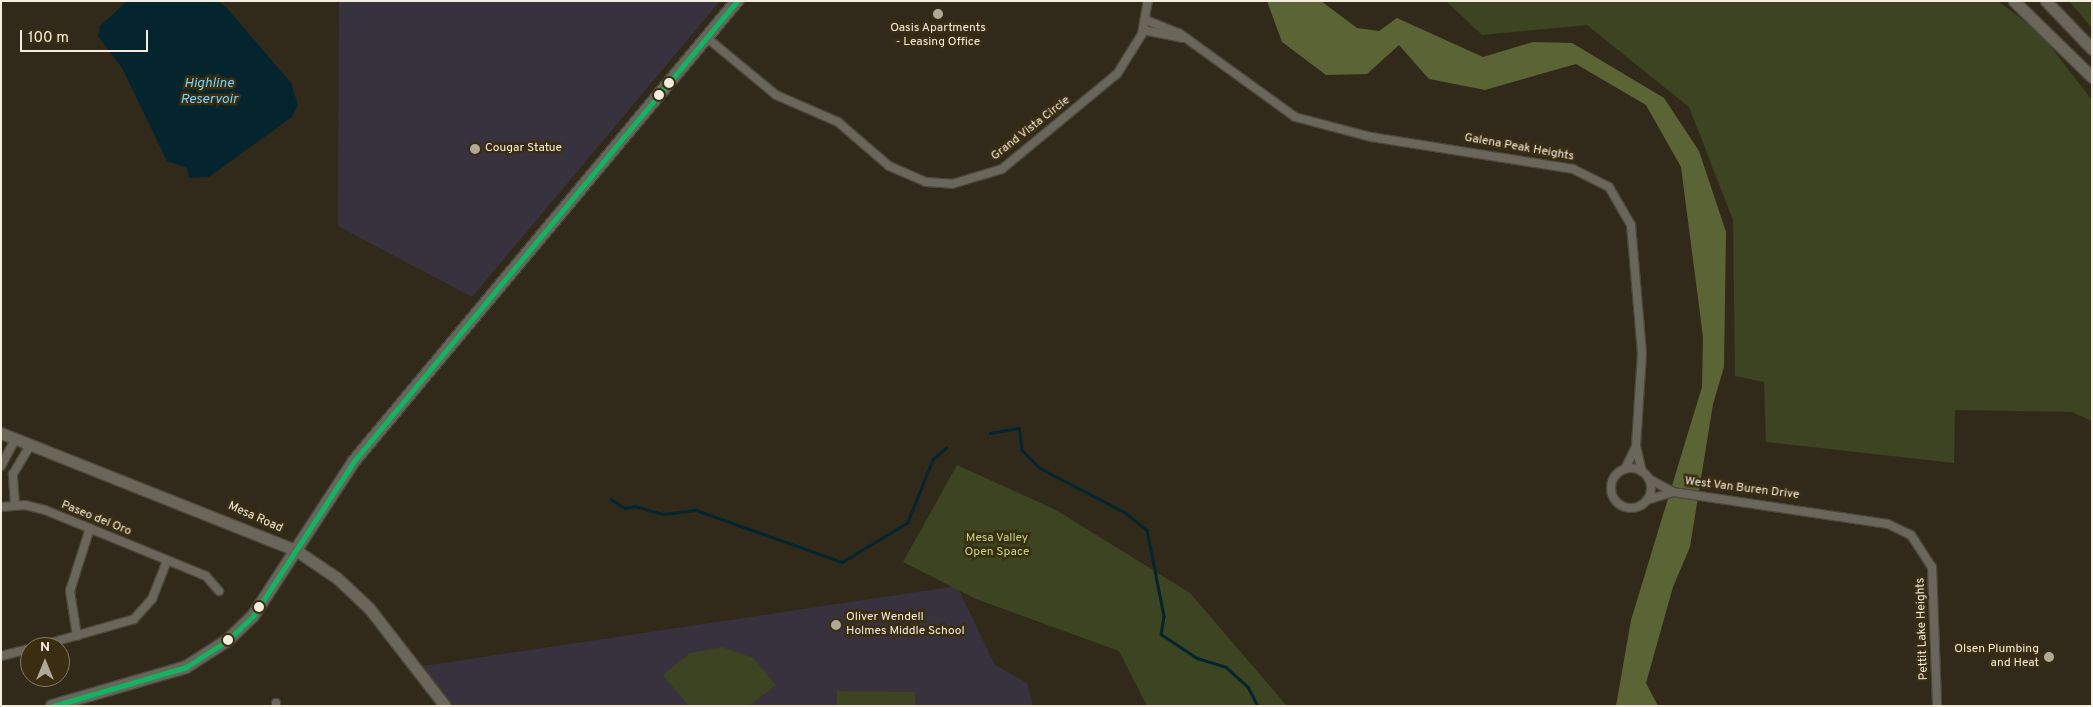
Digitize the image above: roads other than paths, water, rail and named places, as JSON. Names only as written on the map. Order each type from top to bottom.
[{"type":"main road","points":[[52,706],[149,681],[203,657],[253,616],[297,552],[354,460],[737,1]]},
{"type":"main road","points":[[2014,1],[2092,77]]},
{"type":"main road","points":[[2046,1],[2092,49]]},
{"type":"main road","name":"Mesa Road","points":[[1,433],[29,447],[220,518],[297,552],[337,578],[369,608],[445,706]]},
{"type":"street","name":"Grand Vista Circle","points":[[706,37],[776,95],[838,122],[889,166],[926,182],[952,184],[989,176],[1018,157],[1117,74],[1143,30],[1148,1]]},
{"type":"street","name":"Galena Peak Heights","points":[[1146,20],[1183,38],[1295,117],[1371,137],[1573,168],[1609,187],[1631,225],[1642,353],[1636,446]]},
{"type":"street","name":"Galena Peak Heights","points":[[1143,30],[1183,38]]},
{"type":"street","points":[[1,466],[15,440]]},
{"type":"street","points":[[1636,446],[1625,469],[1612,483],[1614,498],[1631,508],[1647,500],[1673,492]]},
{"type":"street","points":[[1636,446],[1642,471],[1649,478],[1647,500]]},
{"type":"street","points":[[15,506],[13,474],[29,447]]},
{"type":"street","points":[[1625,469],[1642,471]]},
{"type":"street","name":"West Van Buren Drive","points":[[1649,478],[1673,492],[1806,509]]},
{"type":"street","name":"Paseo del Oro","points":[[2,504],[33,506],[90,528],[206,576],[219,591]]},
{"type":"street","name":"Pettit Lake Heights","points":[[1806,509],[1888,524],[1911,536],[1924,552],[1932,567],[1937,706]]},
{"type":"street","points":[[77,636],[70,591],[90,528]]},
{"type":"street","points":[[70,638],[140,615],[152,599],[167,561]]},
{"type":"street","points":[[1,656],[20,651]]},
{"type":"water","name":"Highline Reservoir","points":[[127,1],[217,1],[226,7],[291,83],[298,105],[292,117],[209,177],[189,178],[187,168],[167,161],[122,68],[98,36],[100,26]]},
{"type":"waterway","points":[[990,433],[1019,428],[1022,450],[1040,468],[1126,513],[1147,530],[1164,616],[1161,634],[1197,658],[1226,667],[1248,687],[1258,706]]},
{"type":"waterway","points":[[611,499],[625,508],[635,506],[663,514],[696,510],[842,562],[907,523],[933,459],[946,448]]},
{"type":"place","name":"Oasis Apartments - Leasing Office","points":[[938,14]]},
{"type":"place","name":"Cougar Statue","points":[[475,149]]},
{"type":"place","name":"Oliver Wendell Holmes Middle School","points":[[836,625]]},
{"type":"place","name":"Olsen Plumbing and Heat","points":[[2049,657]]},
{"type":"park label","name":"Mesa Valley Open Space","points":[[997,546]]}]
